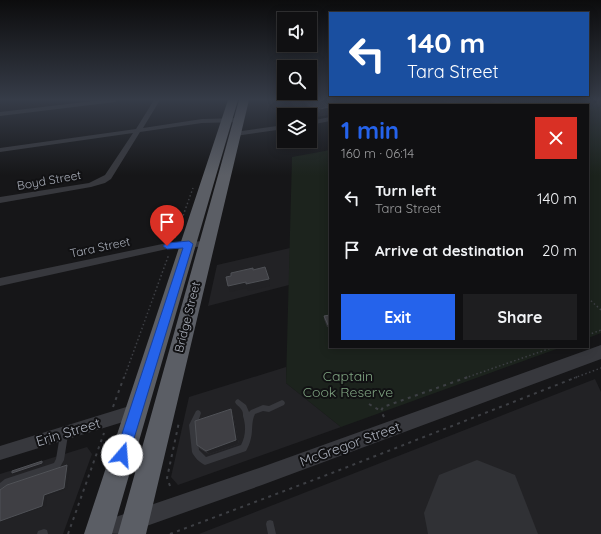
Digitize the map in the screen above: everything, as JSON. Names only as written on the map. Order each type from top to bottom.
[{"type":"highway","name":"Bridge Street","points":[[96,534],[189,244],[233,125]]},
{"type":"highway","name":"Bridge Street","points":[[134,528],[189,244]]},
{"type":"street","points":[[138,130],[141,125]]},
{"type":"street","points":[[0,150],[174,125]]},
{"type":"street","points":[[256,125],[277,126]]},
{"type":"street","name":"Boyd Street","points":[[0,200],[90,185],[102,181],[108,177],[138,130]]},
{"type":"street","name":"Tara Street","points":[[0,282],[189,244]]},
{"type":"street","name":"McGregor Street","points":[[96,534],[134,528],[601,352]]},
{"type":"street","name":"Erin Street","points":[[0,453],[136,411]]},
{"type":"lane","points":[[238,402],[244,407],[249,422]]},
{"type":"lane","points":[[198,413],[193,425],[196,452],[205,461],[243,448],[249,438],[250,416],[257,410],[269,409],[282,403]]},
{"type":"lane","points":[[0,488],[8,482],[56,466],[60,460],[65,433]]},
{"type":"lane","points":[[270,524],[272,534]]},
{"type":"path","points":[[68,534],[108,420],[189,244],[195,181]]},
{"type":"path","points":[[589,299],[601,310]]},
{"type":"path","points":[[589,335],[601,330]]},
{"type":"path","points":[[381,412],[383,408],[551,348]]},
{"type":"path","points":[[170,534],[285,492],[397,446],[601,368]]},
{"type":"path","points":[[368,404],[381,412],[384,417]]},
{"type":"shaded area","points":[[290,248],[289,285],[208,306],[217,265]]},
{"type":"shaded area","points":[[286,367],[286,383],[341,427],[178,485],[171,477],[189,397]]},
{"type":"shaded area","points":[[595,379],[601,392],[601,534],[199,534]]},
{"type":"shaded area","points":[[87,447],[92,454],[63,534],[0,534],[0,474]]},
{"type":"green space","points":[[589,125],[601,125],[601,333],[589,338]]},
{"type":"green space","name":"Captain Cook Reserve","points":[[329,150],[329,348],[559,348],[341,427],[286,383],[292,157]]},
{"type":"building","points":[[265,267],[269,279],[228,286],[226,277],[231,276],[231,273]]},
{"type":"building","points":[[329,315],[329,325],[328,325],[324,316]]},
{"type":"building","points":[[231,409],[236,440],[206,451],[197,445],[195,421]]},
{"type":"building","points":[[42,461],[42,463],[12,473],[12,471]]},
{"type":"building","points":[[67,465],[64,488],[44,495],[42,506],[0,521],[0,490],[7,485]]},
{"type":"runway","points":[[477,513],[483,534]]},
{"type":"route","points":[[122,455],[189,244],[167,246]]}]
